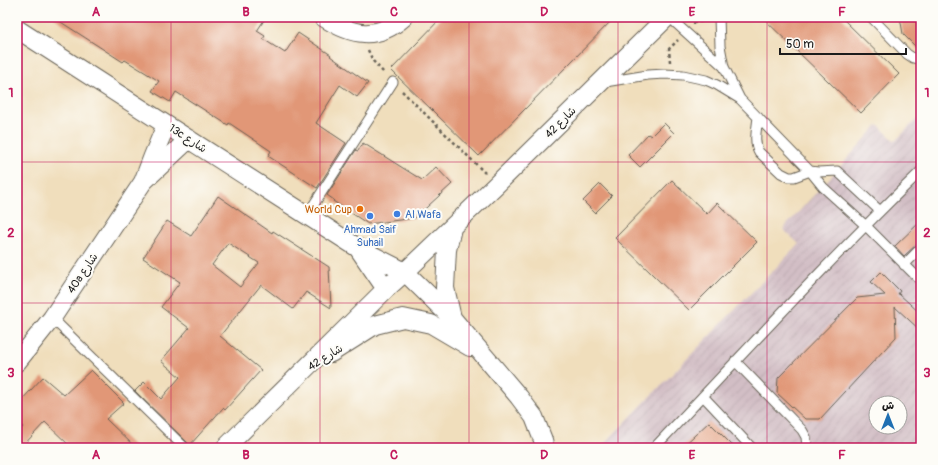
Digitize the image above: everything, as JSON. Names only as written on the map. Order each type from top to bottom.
[{"type":"street","points":[[323,17],[339,27],[365,34],[384,30],[394,25],[404,17]]},
{"type":"street","name":"شارع 42","points":[[225,448],[386,288],[452,228],[668,17]]},
{"type":"street","name":"13c شارع","points":[[17,30],[358,248],[405,272]]},
{"type":"street","name":"40a شارع","points":[[143,182],[152,156],[166,125]]},
{"type":"street","name":"40a شارع","points":[[17,362],[52,318],[143,182],[189,139]]},
{"type":"street","name":"شارع 42","points":[[452,228],[447,250],[445,288],[452,318]]},
{"type":"street","name":"13c شارع","points":[[358,248],[386,288]]},
{"type":"street","name":"شارع 42","points":[[405,272],[452,318],[519,397],[534,417],[545,448]]},
{"type":"street","name":"شارع 42","points":[[301,372],[375,325],[403,318],[430,324],[480,352]]},
{"type":"lane","points":[[668,17],[724,67]]},
{"type":"lane","points":[[719,17],[720,46],[724,67],[740,99]]},
{"type":"lane","points":[[870,17],[907,54],[913,58],[921,60]]},
{"type":"lane","points":[[600,82],[648,75],[683,75],[706,80],[740,99],[810,170],[823,187],[866,226],[921,282]]},
{"type":"lane","points":[[307,215],[393,82]]},
{"type":"lane","points":[[758,117],[756,141],[759,152],[781,173],[785,176],[794,177],[810,170],[818,172],[837,171],[880,211]]},
{"type":"lane","points":[[654,448],[880,211],[921,171]]},
{"type":"lane","points":[[904,265],[921,248]]},
{"type":"lane","points":[[52,318],[185,448]]},
{"type":"lane","points":[[735,362],[802,430],[806,438],[807,448]]},
{"type":"lane","points":[[703,396],[752,448]]},
{"type":"path","points":[[365,34],[368,53],[373,61],[496,185]]},
{"type":"shaded area","points":[[921,115],[921,448],[600,448],[799,244],[783,229],[878,125],[895,141]]},
{"type":"building","points":[[53,17],[266,17],[257,31],[265,36],[263,39],[285,53],[298,33],[331,55],[330,56],[368,83],[357,97],[340,85],[316,123],[346,143],[317,188],[268,156],[271,151],[229,123],[228,125],[176,92],[170,102],[152,91],[159,81],[125,60],[123,62]]},
{"type":"building","points":[[442,17],[615,17],[479,156],[391,70]]},
{"type":"building","points":[[762,17],[841,17],[899,74],[861,113]]},
{"type":"building","points":[[900,17],[912,17],[921,26],[921,52],[903,34]]},
{"type":"building","points":[[664,123],[674,133],[640,167],[628,155],[648,134],[651,136]]},
{"type":"building","points":[[363,143],[422,180],[436,167],[452,184],[415,218],[368,224],[333,201],[334,200],[327,195],[356,150],[358,151]]},
{"type":"building","points":[[672,180],[707,214],[717,203],[757,242],[689,310],[615,238]]},
{"type":"building","points":[[600,184],[612,196],[595,213],[583,201]]},
{"type":"building","points":[[218,196],[272,233],[273,231],[329,267],[331,308],[306,292],[293,309],[261,285],[220,336],[261,370],[225,410],[223,408],[190,445],[135,391],[144,382],[161,399],[180,377],[161,361],[189,328],[161,307],[180,282],[143,258],[167,221],[191,236]],"holes":[[[228,243],[259,263],[240,287],[212,265]]]},
{"type":"building","points":[[921,221],[921,242],[904,256],[895,246]]},
{"type":"building","points":[[881,272],[900,291],[898,294],[921,314],[921,331],[895,307],[896,337],[820,419],[805,419],[777,393],[778,378],[857,298],[885,295],[871,282]]},
{"type":"building","points":[[91,370],[124,403],[106,419],[136,448],[72,448],[45,422],[21,448],[17,448],[17,433],[23,427],[17,422],[17,405],[43,377],[64,395]]},
{"type":"building","points":[[709,422],[735,448],[681,448]]},
{"type":"place","name":"World Cup","points":[[360,209]]},
{"type":"place","name":"Al Wafa","points":[[397,214]]},
{"type":"place","name":"Ahmad Saif Suhail","points":[[370,216]]}]
